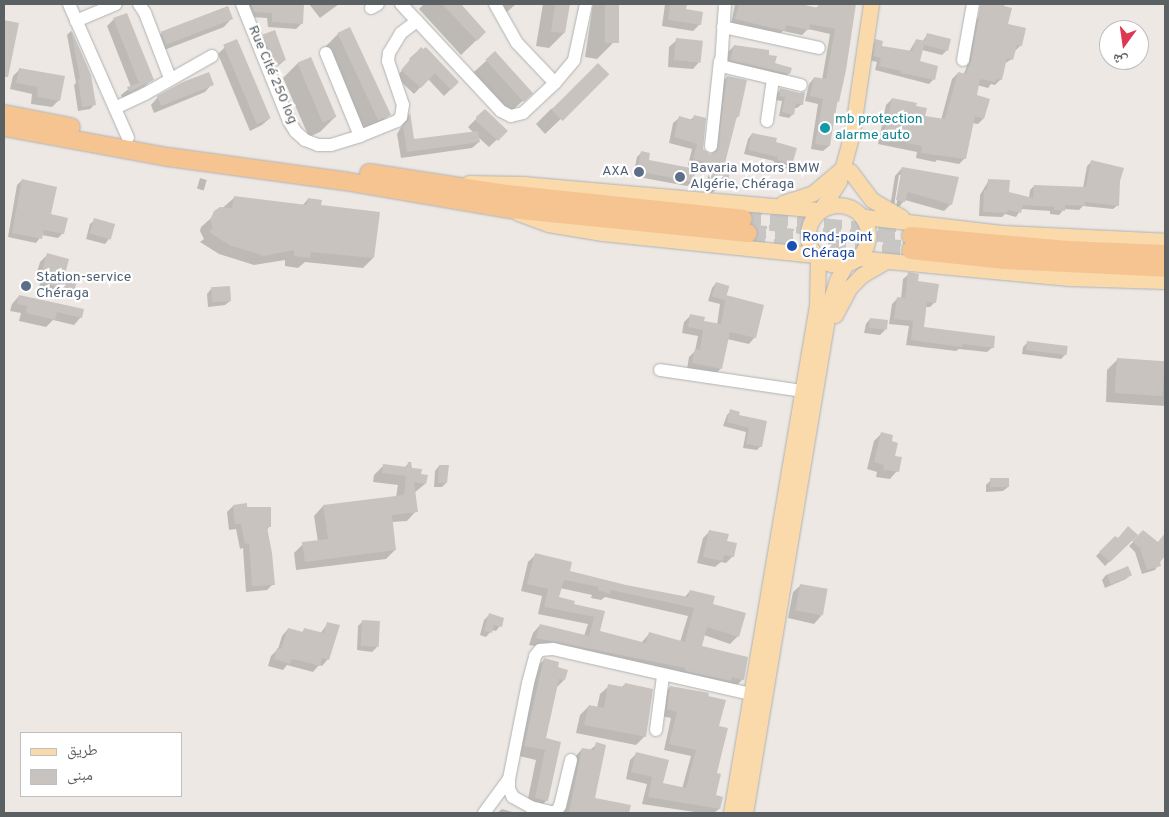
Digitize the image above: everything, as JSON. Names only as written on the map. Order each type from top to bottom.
[{"type":"highway","points":[[4,114],[128,138],[447,186],[745,226],[510,209],[344,181],[168,157],[4,128]]},
{"type":"highway","points":[[911,236],[1067,250],[1165,254]]},
{"type":"highway","points":[[911,236],[1004,260],[1165,268]]},
{"type":"main road","points":[[730,813],[818,296],[816,256],[810,246],[808,227],[835,191],[846,169],[871,4]]},
{"type":"main road","points":[[772,206],[794,201],[813,193],[846,169]]},
{"type":"main road","points":[[745,813],[832,298],[840,273],[864,252],[869,235],[852,191],[846,169]]},
{"type":"main road","points":[[846,169],[872,200],[911,236]]},
{"type":"main road","points":[[447,186],[500,182],[772,206],[820,209],[844,206],[911,236],[1004,232],[1165,241]]},
{"type":"main road","points":[[510,209],[537,221],[575,229],[816,256],[834,264],[852,261],[886,260],[1069,278],[1165,281]]},
{"type":"main road","points":[[823,347],[845,293],[862,275],[886,260]]},
{"type":"street","points":[[69,4],[128,138]]},
{"type":"street","points":[[76,21],[116,4]]},
{"type":"street","points":[[139,4],[145,13],[170,78]]},
{"type":"street","name":"Rue Cité 250 log","points":[[242,4],[289,121],[296,132],[305,140],[318,145],[331,145],[360,136],[397,121],[401,117],[403,105],[388,61],[389,53],[401,33],[417,21]]},
{"type":"street","points":[[401,4],[505,114],[518,116],[555,83],[574,60],[586,4]]},
{"type":"street","points":[[496,4],[518,44],[555,83]]},
{"type":"street","points":[[711,146],[725,4]]},
{"type":"street","points":[[963,60],[973,4]]},
{"type":"street","points":[[723,27],[819,48]]},
{"type":"street","points":[[326,54],[360,136]]},
{"type":"street","points":[[115,108],[145,94],[170,78],[212,56]]},
{"type":"street","points":[[720,61],[721,66],[801,85]]},
{"type":"street","points":[[767,121],[773,78]]},
{"type":"street","points":[[660,370],[802,391]]},
{"type":"street","points":[[571,760],[560,806],[554,813],[519,802],[511,794],[509,779],[528,683],[535,656],[540,650],[553,649],[663,676],[751,694]]},
{"type":"street","points":[[656,730],[663,676]]},
{"type":"street","points":[[484,813],[509,779]]},
{"type":"building","points":[[251,4],[304,4],[303,24],[272,22],[272,13],[254,12]]},
{"type":"building","points":[[442,4],[461,4],[486,32],[477,41]]},
{"type":"building","points":[[555,4],[570,4],[565,33],[551,32]]},
{"type":"building","points":[[605,4],[619,4],[619,43],[605,43]]},
{"type":"building","points":[[670,4],[687,4],[686,9],[703,12],[701,25],[668,20]]},
{"type":"building","points":[[739,4],[800,4],[818,8],[819,4],[856,4],[846,70],[839,102],[837,101],[830,146],[815,144],[823,99],[810,96],[814,77],[826,79],[835,29],[810,24],[809,30],[786,25],[785,31],[735,19]]},
{"type":"building","points":[[981,4],[1005,4],[1004,6],[1012,8],[1008,24],[1026,28],[1022,46],[1017,45],[1013,60],[1007,58],[1002,80],[996,79],[995,82],[980,79],[977,95],[990,99],[984,119],[975,116],[966,159],[921,153],[922,146],[883,138],[892,98],[917,103],[916,106],[927,108],[925,116],[945,119],[958,72],[966,74],[971,61]]},
{"type":"building","points":[[228,6],[233,19],[166,45],[161,32]]},
{"type":"building","points":[[127,13],[154,80],[129,92],[127,87],[139,83],[113,18]]},
{"type":"building","points":[[4,20],[19,23],[8,77],[4,77]]},
{"type":"building","points":[[350,27],[391,115],[378,121],[337,33]]},
{"type":"building","points":[[71,29],[91,75],[96,105],[82,107],[78,79],[80,79]]},
{"type":"building","points":[[275,30],[286,60],[274,65],[263,34]]},
{"type":"building","points":[[927,33],[951,39],[948,51],[924,45],[920,61],[938,66],[935,80],[879,66],[881,58],[873,56],[875,39],[883,41],[882,46],[912,51],[916,39],[925,41]]},
{"type":"building","points":[[676,38],[703,41],[701,63],[674,60]]},
{"type":"building","points":[[237,39],[271,118],[257,124],[223,45]]},
{"type":"building","points":[[734,45],[769,50],[769,55],[777,56],[775,63],[792,68],[790,74],[730,60]]},
{"type":"building","points":[[421,47],[423,49],[426,47],[459,82],[451,90],[435,73],[421,88],[401,70]]},
{"type":"building","points":[[495,51],[533,93],[523,102],[485,60]]},
{"type":"building","points":[[311,57],[336,117],[323,123],[297,63]]},
{"type":"building","points":[[598,63],[609,74],[563,121],[551,110]]},
{"type":"building","points":[[19,68],[65,76],[60,101],[37,97],[38,87],[16,83]]},
{"type":"building","points":[[209,72],[214,85],[161,106],[157,96],[183,82]]},
{"type":"building","points":[[727,76],[747,80],[739,117],[737,116],[724,167],[730,168],[728,183],[721,181],[719,188],[709,185],[715,164],[693,159],[697,144],[674,137],[679,116],[693,120],[694,115],[706,118],[703,149],[710,154],[717,151]]},
{"type":"building","points":[[780,88],[799,93],[805,92],[803,105],[796,103],[794,115],[782,112],[785,97],[779,96]]},
{"type":"building","points":[[485,109],[508,131],[498,141],[476,121],[476,117]]},
{"type":"building","points":[[410,111],[414,139],[478,131],[480,142],[407,152],[403,127],[409,119]]},
{"type":"building","points":[[752,133],[777,138],[776,142],[797,148],[792,165],[777,160],[778,157],[748,150]]},
{"type":"building","points":[[641,151],[650,153],[649,160],[696,169],[693,182],[637,171]]},
{"type":"building","points":[[1091,160],[1124,168],[1120,181],[1119,206],[1085,202],[1085,206],[1065,205],[1065,211],[1054,210],[1054,207],[1023,205],[1021,213],[1008,210],[1007,213],[983,212],[984,190],[987,190],[988,179],[1010,180],[1009,192],[1033,198],[1034,185],[1086,187]]},
{"type":"building","points":[[902,167],[959,177],[952,205],[908,192],[905,202],[896,200]]},
{"type":"building","points":[[22,179],[57,187],[51,214],[68,218],[64,234],[44,230],[42,239],[12,233]]},
{"type":"building","points":[[234,196],[307,205],[308,198],[322,200],[321,205],[380,212],[374,258],[311,252],[310,258],[294,256],[294,250],[264,256],[229,245],[209,232],[213,228],[210,220],[214,211],[220,207],[232,208]]},
{"type":"building","points":[[94,218],[115,224],[111,239],[90,233]]},
{"type":"building","points":[[47,253],[69,259],[65,274],[78,277],[74,292],[44,283],[47,273],[42,271]]},
{"type":"building","points":[[908,272],[919,274],[918,281],[939,284],[936,303],[927,302],[924,327],[995,336],[994,348],[963,344],[962,347],[911,340],[913,321],[894,319],[897,297],[905,298]]},
{"type":"building","points":[[716,282],[729,286],[725,300],[712,296]]},
{"type":"building","points":[[230,286],[231,301],[212,302],[211,287]]},
{"type":"building","points":[[19,295],[84,309],[82,318],[57,312],[55,320],[26,313],[27,306],[17,304]]},
{"type":"building","points":[[726,295],[764,305],[756,338],[730,332],[722,369],[692,363],[695,349],[700,350],[703,330],[688,327],[690,314],[705,317],[704,321],[721,324]]},
{"type":"building","points":[[870,318],[888,320],[887,330],[869,328]]},
{"type":"building","points":[[1027,341],[1068,346],[1067,355],[1026,350]]},
{"type":"building","points":[[1117,358],[1165,361],[1162,396],[1115,393]]},
{"type":"building","points":[[730,409],[740,412],[739,415],[767,421],[762,447],[746,444],[749,428],[727,422]]},
{"type":"building","points":[[881,432],[893,435],[892,441],[898,443],[895,456],[902,457],[899,472],[883,470],[884,465],[874,462]]},
{"type":"building","points":[[408,462],[411,462],[412,468],[422,469],[421,474],[428,475],[426,484],[414,482],[418,512],[392,515],[396,550],[305,562],[302,542],[328,539],[323,505],[404,495],[406,476],[382,473],[383,464],[407,467]]},
{"type":"building","points":[[439,465],[449,465],[447,483],[438,483]]},
{"type":"building","points":[[990,478],[1009,478],[1009,487],[990,487]]},
{"type":"building","points":[[247,503],[247,507],[271,507],[271,527],[267,527],[275,585],[252,586],[249,543],[245,544],[241,524],[235,524],[233,505]]},
{"type":"building","points":[[1128,526],[1138,535],[1110,562],[1099,552],[1115,536],[1118,538]]},
{"type":"building","points":[[709,530],[729,534],[727,541],[737,543],[734,557],[724,555],[723,561],[703,557]]},
{"type":"building","points":[[1143,530],[1158,542],[1165,533],[1165,556],[1160,562],[1161,566],[1147,570],[1140,548],[1132,541]]},
{"type":"building","points":[[535,553],[572,562],[570,571],[626,585],[688,597],[690,590],[715,596],[713,604],[746,613],[739,637],[707,627],[702,646],[748,657],[744,680],[732,677],[731,681],[685,671],[685,668],[536,638],[540,624],[589,636],[594,617],[544,607],[548,589],[527,584]],"holes":[[[564,580],[599,587],[598,590],[610,594],[611,590],[694,608],[685,642],[649,632],[646,643],[600,631],[605,611],[574,604],[575,601],[559,597]]]},
{"type":"building","points":[[1128,566],[1132,575],[1111,584],[1107,575]]},
{"type":"building","points":[[800,584],[828,589],[823,615],[795,611]]},
{"type":"building","points":[[489,613],[504,618],[502,627],[494,625],[492,633],[484,631]]},
{"type":"building","points":[[362,620],[380,621],[379,647],[361,646]]},
{"type":"building","points":[[327,622],[340,625],[329,660],[322,658],[320,666],[292,659],[290,664],[274,659],[277,648],[281,649],[288,628],[303,632],[304,628],[324,633]]},
{"type":"building","points":[[544,658],[559,662],[558,667],[568,670],[565,680],[559,679],[546,738],[561,742],[548,801],[535,798],[545,750],[524,746]]},
{"type":"building","points":[[625,683],[653,689],[646,737],[584,725],[589,705],[604,708],[608,684],[624,687]]},
{"type":"building","points":[[670,686],[709,693],[708,696],[726,700],[719,726],[728,728],[717,773],[721,774],[716,795],[723,797],[720,809],[648,797],[652,777],[631,772],[636,752],[669,760],[663,783],[686,788],[696,750],[669,744],[677,712],[667,709]]},
{"type":"building","points":[[596,742],[606,745],[595,798],[631,805],[629,813],[569,813],[582,748],[594,750]]},
{"type":"tunnel","points":[[743,219],[911,236]]},
{"type":"tunnel","points":[[748,233],[911,250]]},
{"type":"place","name":"mb protection alarme auto","points":[[825,128]]},
{"type":"place","name":"AXA","points":[[639,172]]},
{"type":"place","name":"Bavaria Motors BMW Algérie, Chéraga","points":[[680,177]]},
{"type":"place","name":"Rond-point Chéraga","points":[[792,246]]},
{"type":"place","name":"Station-service Chéraga","points":[[26,286]]}]
